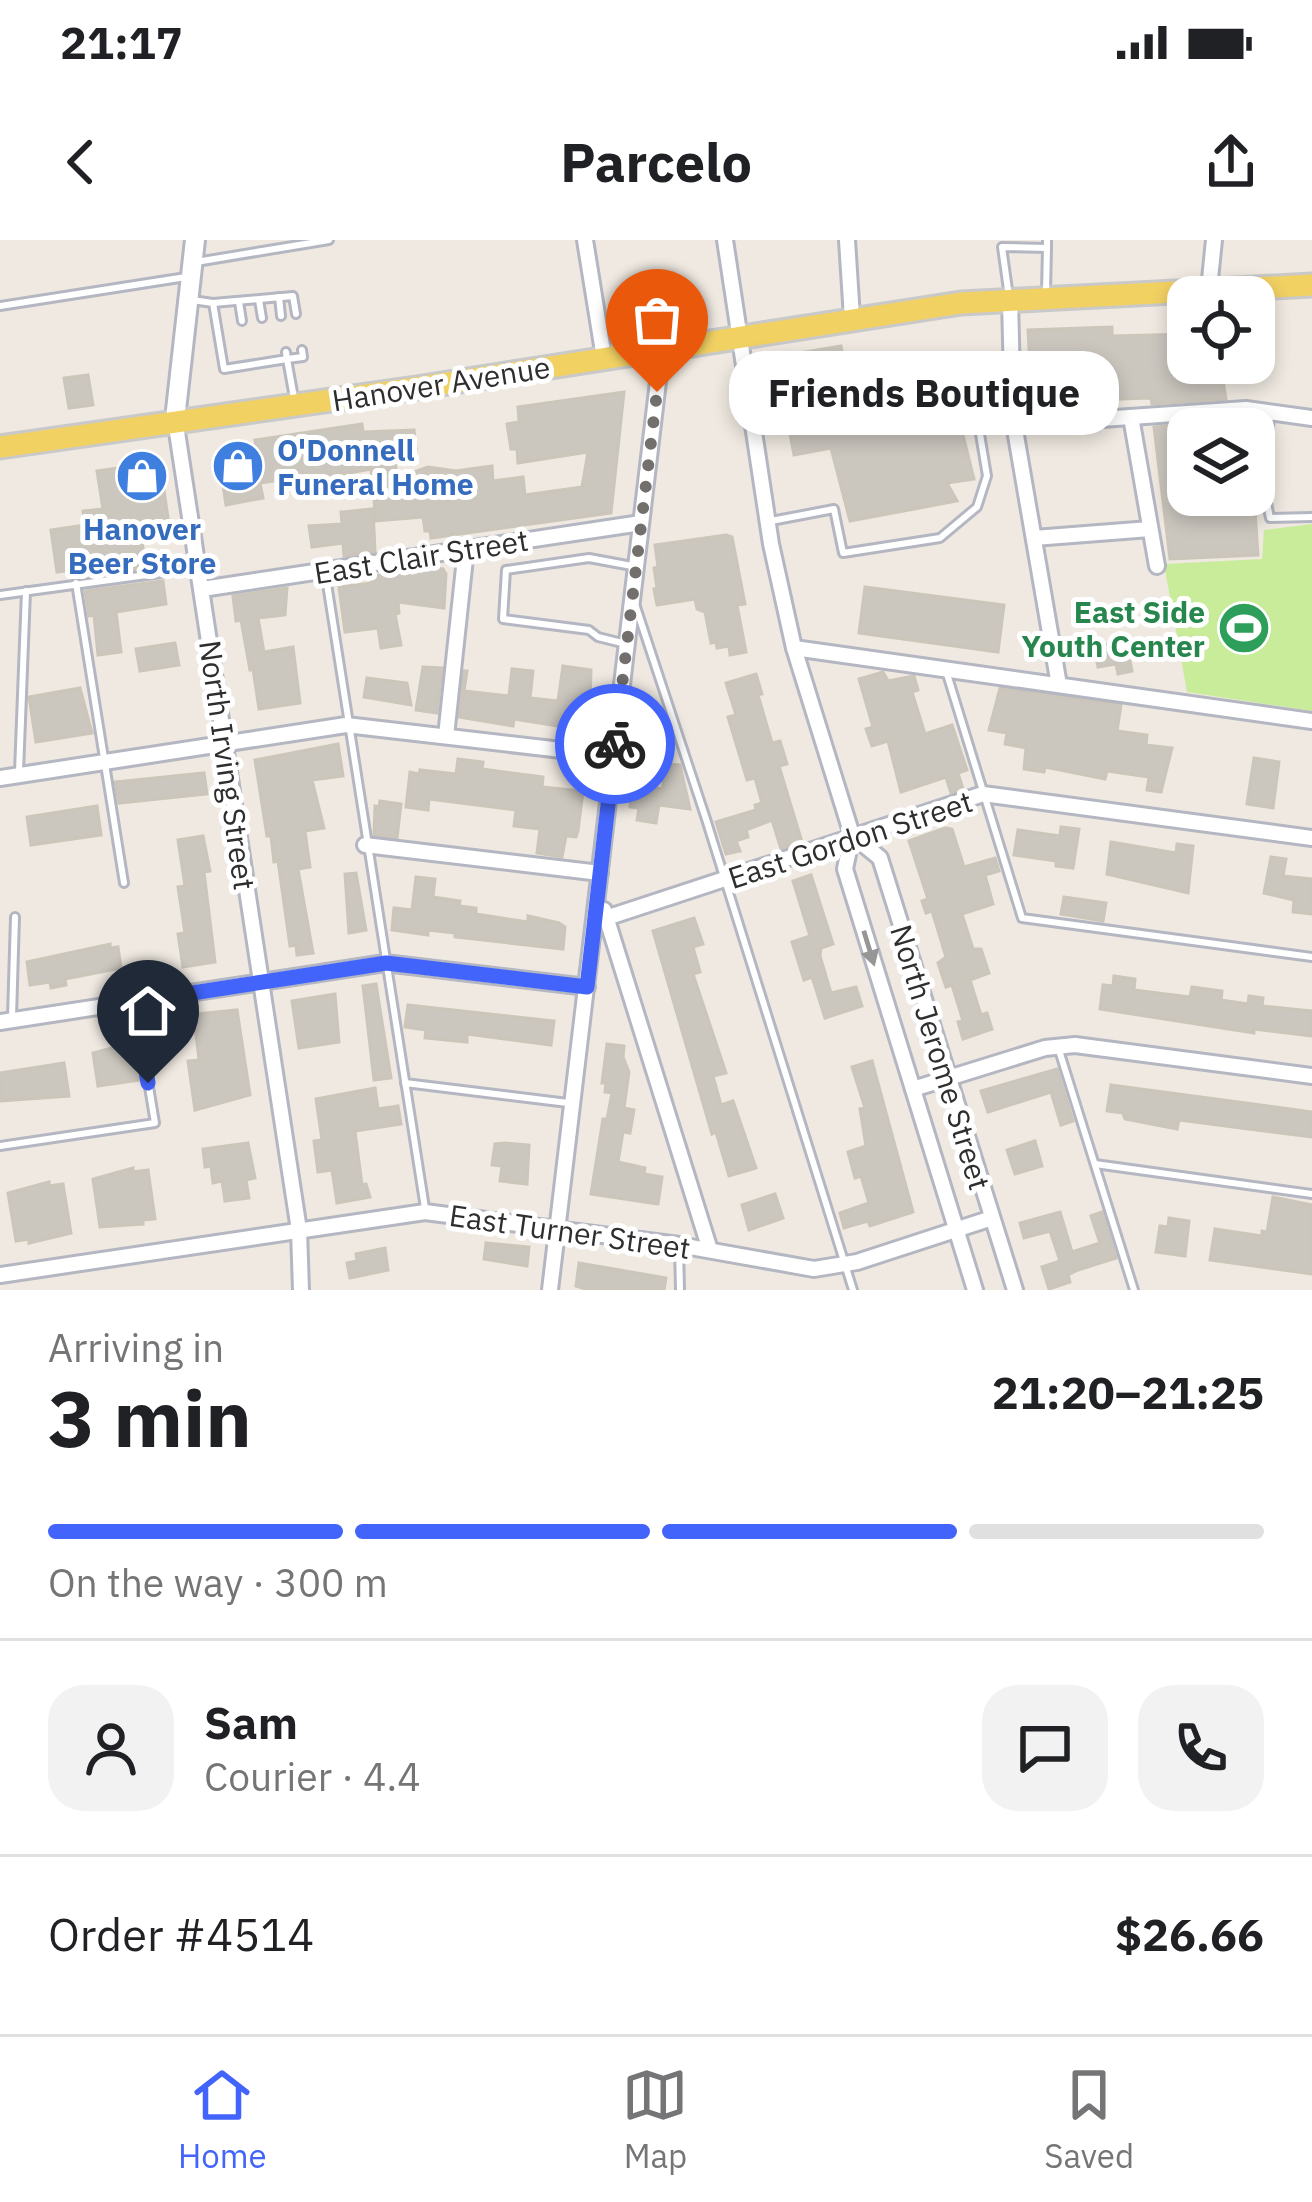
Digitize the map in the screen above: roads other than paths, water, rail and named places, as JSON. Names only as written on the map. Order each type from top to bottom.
[{"type":"main road","name":"North Irving Street","points":[[175,419],[195,240]]},
{"type":"main road","name":"Hanover Avenue","points":[[1275,287],[1312,285]]},
{"type":"main road","name":"Hanover Avenue","points":[[0,447],[961,303],[1167,292]]},
{"type":"street","points":[[585,240],[604,358]]},
{"type":"street","name":"North Jerome Street","points":[[725,240],[768,522],[794,648],[852,835],[845,869],[975,1290]]},
{"type":"street","points":[[848,240],[852,318]]},
{"type":"street","points":[[1210,276],[1214,240]]},
{"type":"street","points":[[1010,301],[1014,424],[1060,685]]},
{"type":"street","points":[[550,1290],[627,644],[632,597],[628,565],[641,523],[662,348]]},
{"type":"street","points":[[1275,413],[1312,418]]},
{"type":"street","points":[[1014,424],[1167,415]]},
{"type":"street","points":[[1132,417],[1157,566]]},
{"type":"street","name":"North Irving Street","points":[[175,419],[299,1230],[301,1290]]},
{"type":"street","name":"East Clair Street","points":[[202,589],[641,523]]},
{"type":"street","points":[[1034,538],[1150,530]]},
{"type":"street","points":[[446,736],[466,549]]},
{"type":"street","points":[[794,648],[1312,721]]},
{"type":"street","points":[[0,778],[346,724],[613,756]]},
{"type":"street","name":"East Gordon Street","points":[[606,918],[983,794],[1312,838]]},
{"type":"street","name":"North Jerome Street","points":[[852,835],[880,858],[1015,1290]]},
{"type":"street","points":[[365,845],[599,880]]},
{"type":"street","points":[[599,880],[606,918],[710,1250]]},
{"type":"street","points":[[6,1021],[386,963],[587,987]]},
{"type":"street","points":[[913,1089],[1075,1045],[1312,1076]]},
{"type":"street","name":"East Turner Street","points":[[0,1275],[425,1211],[679,1245],[814,1269],[845,1264],[992,1218]]},
{"type":"lane","points":[[0,306],[328,240]]},
{"type":"lane","points":[[1010,301],[1002,247],[1047,244],[1046,298]]},
{"type":"lane","points":[[188,299],[213,303],[293,296],[296,314]]},
{"type":"lane","points":[[279,297],[281,316]]},
{"type":"lane","points":[[259,299],[262,318]]},
{"type":"lane","points":[[238,302],[242,321]]},
{"type":"lane","points":[[213,303],[224,369],[248,361],[303,357],[302,350]]},
{"type":"lane","points":[[287,356],[295,403]]},
{"type":"lane","points":[[768,522],[834,509],[843,553],[940,538],[977,507],[986,476],[980,434]]},
{"type":"lane","points":[[1270,516],[1312,517]]},
{"type":"lane","points":[[627,644],[589,630],[502,619],[506,570],[589,558],[628,565]]},
{"type":"lane","points":[[0,596],[198,568]]},
{"type":"lane","points":[[325,571],[425,1211]]},
{"type":"lane","points":[[76,583],[124,883]]},
{"type":"lane","points":[[19,776],[26,591]]},
{"type":"lane","points":[[632,597],[853,1290]]},
{"type":"lane","points":[[946,669],[1022,918],[1312,957]]},
{"type":"lane","points":[[6,1021],[15,917]]},
{"type":"lane","points":[[0,1146],[155,1123],[134,1002]]},
{"type":"lane","points":[[1058,1046],[1135,1290]]},
{"type":"lane","points":[[405,1083],[574,1104]]},
{"type":"lane","points":[[1094,1164],[1312,1194]]},
{"type":"lane","points":[[679,1245],[680,1290]]},
{"type":"place","name":"Friends Boutique","points":[[657,392]]},
{"type":"place","name":"O'Donnell Funeral Home","points":[[238,466]]},
{"type":"place","name":"Hanover Beer Store","points":[[142,476]]},
{"type":"place","name":"East Side Youth Center","points":[[1244,628]]}]
